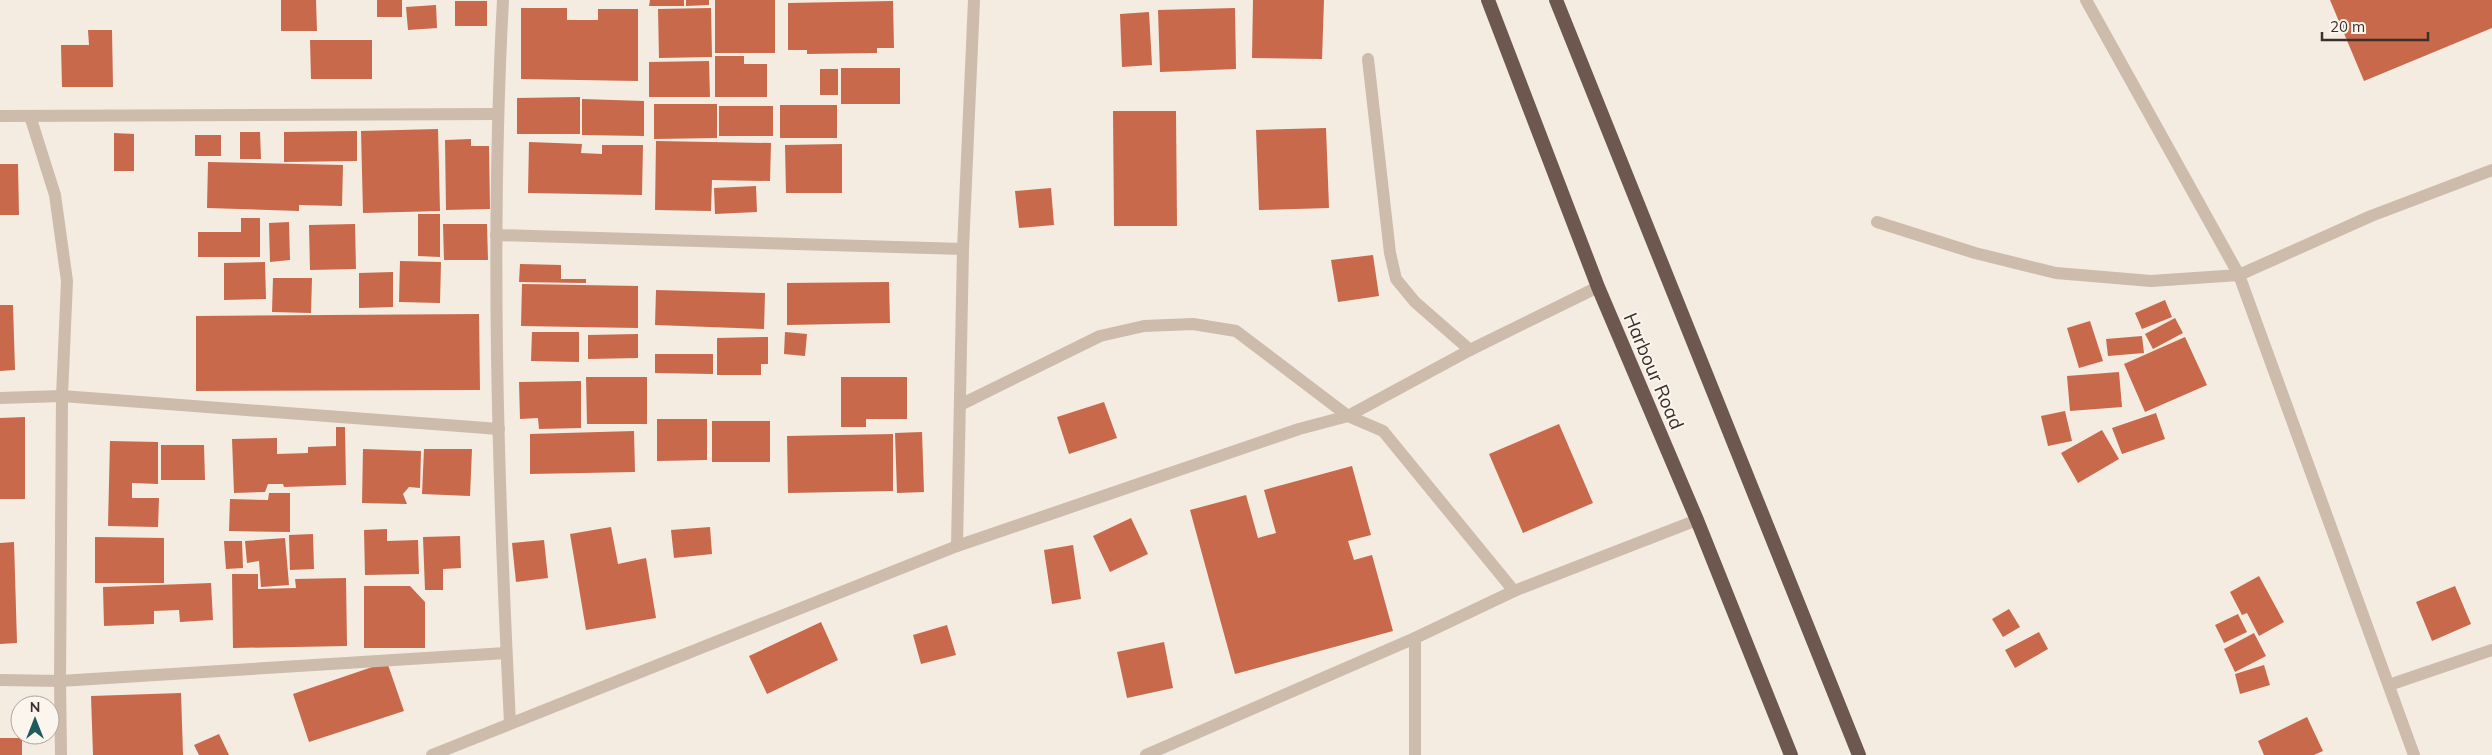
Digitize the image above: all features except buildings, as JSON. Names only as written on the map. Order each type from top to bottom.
[{"type":"highway","name":"Harbour Road","points":[[1488,0],[1598,287],[1697,520],[1791,755]]},
{"type":"highway","points":[[1556,0],[1859,755]]},
{"type":"street","points":[[504,0],[497,114],[496,235],[499,428],[510,723]]},
{"type":"street","points":[[957,546],[963,249],[974,0]]},
{"type":"street","points":[[2086,0],[2239,275],[2414,755]]},
{"type":"street","points":[[1368,60],[1390,253],[1396,279],[1415,302],[1470,350]]},
{"type":"street","points":[[0,116],[497,114]]},
{"type":"street","points":[[30,116],[55,195],[67,281],[62,396],[61,755]]},
{"type":"street","points":[[1877,222],[1975,253],[2056,273],[2150,281],[2239,275],[2371,216],[2492,170]]},
{"type":"street","points":[[496,235],[963,249]]},
{"type":"street","points":[[432,755],[957,546],[1299,428],[1348,416],[1470,350],[1598,287]]},
{"type":"street","points":[[960,405],[1100,336],[1144,326],[1193,324],[1236,331],[1348,416],[1383,432],[1514,591]]},
{"type":"street","points":[[0,398],[62,396],[499,428]]},
{"type":"street","points":[[1146,755],[1415,638],[1514,591],[1697,520]]},
{"type":"street","points":[[1415,638],[1415,755]]},
{"type":"street","points":[[2389,685],[2492,650]]},
{"type":"street","points":[[0,680],[60,681],[506,653]]}]
